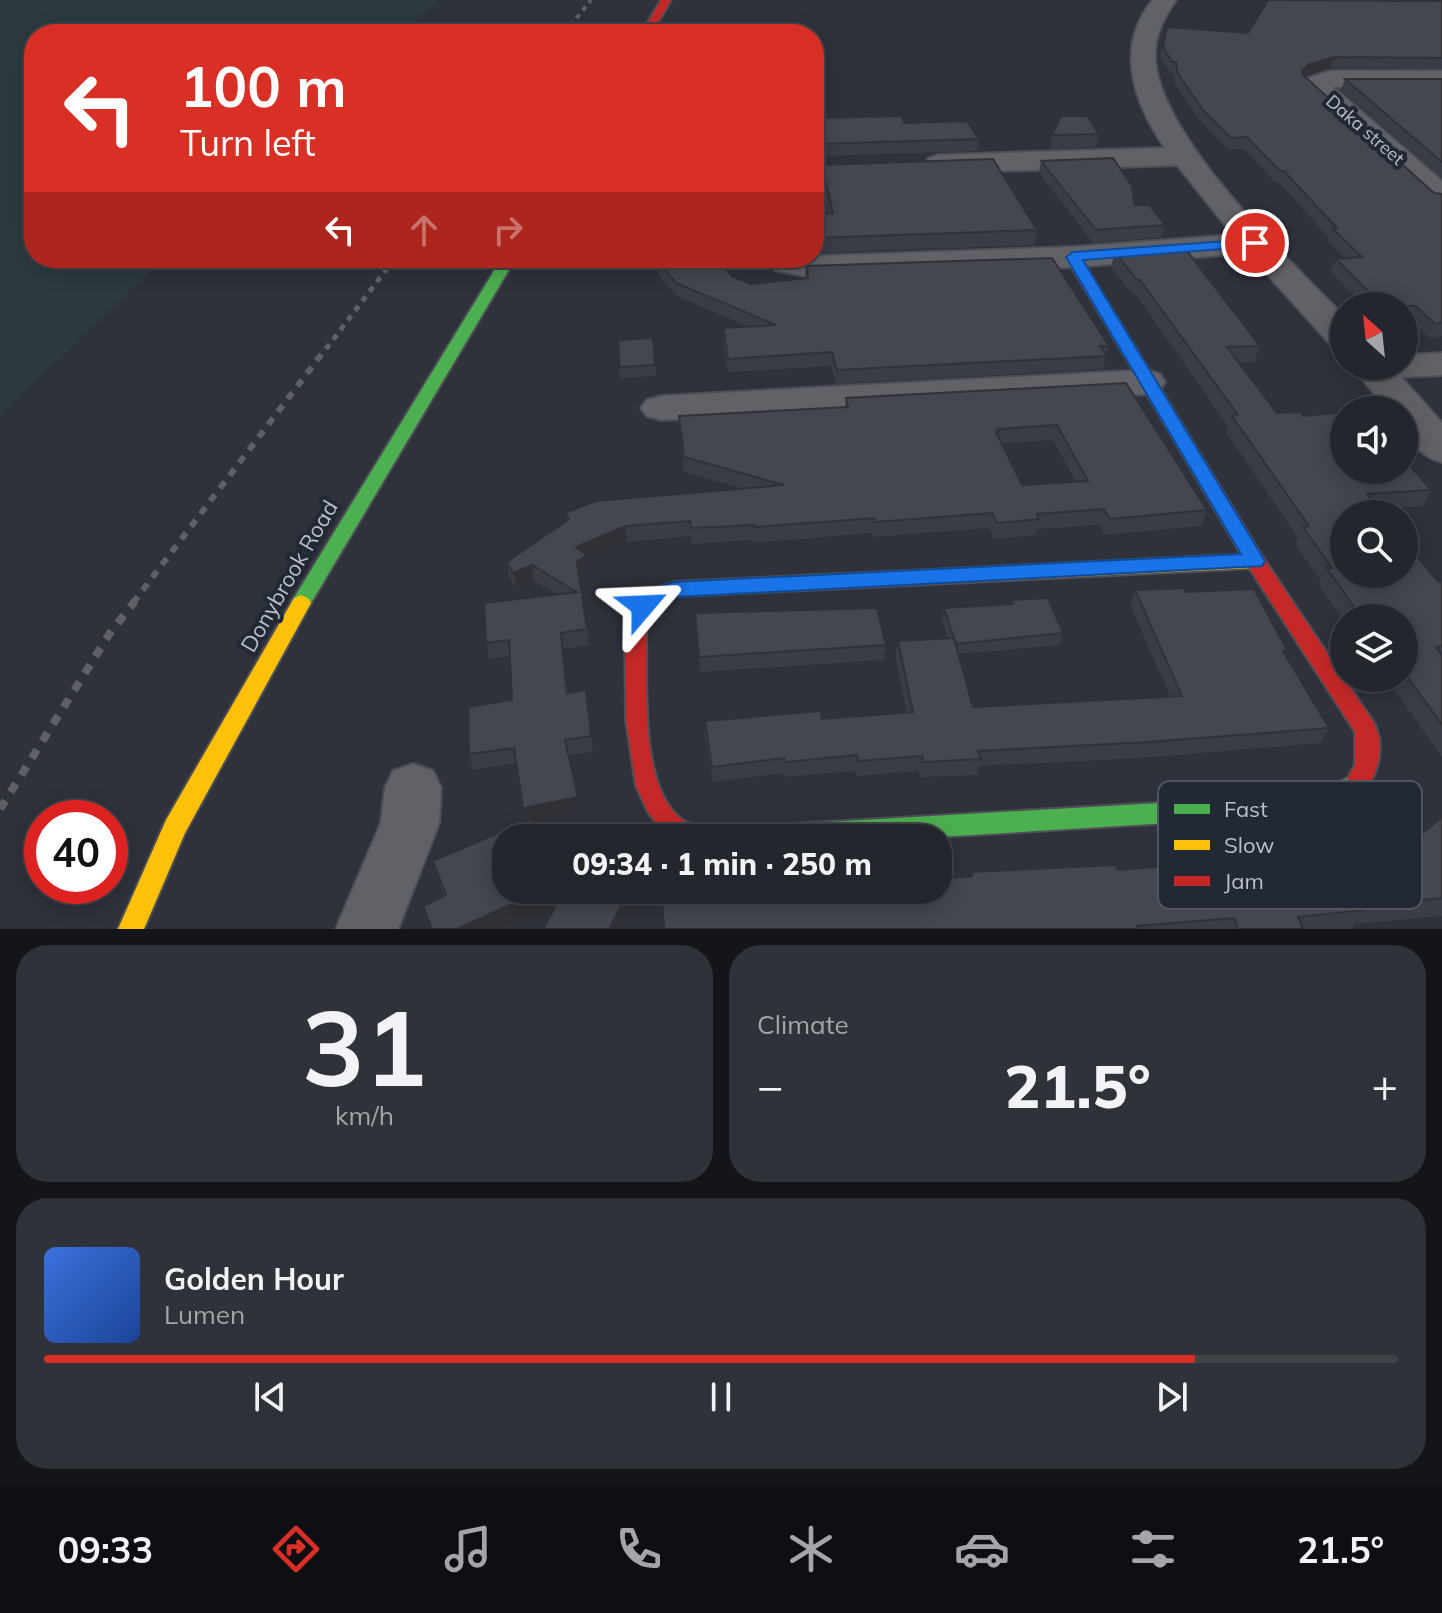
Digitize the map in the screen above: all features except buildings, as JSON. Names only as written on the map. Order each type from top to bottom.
[{"type":"street","points":[[652,24],[666,0]]},
{"type":"street","points":[[1165,0],[1149,21],[1143,44],[1145,79],[1158,114],[1184,156],[1255,243],[1330,322]]},
{"type":"street","name":"Daka street","points":[[1442,79],[1330,79],[1314,84],[1442,197]]},
{"type":"street","points":[[907,165],[1184,156]]},
{"type":"street","points":[[824,265],[1073,257],[1255,243]]},
{"type":"street","points":[[1073,257],[1255,561],[1366,730],[1370,763],[1360,781]]},
{"type":"street","name":"Donybrook Road","points":[[131,929],[175,828],[231,724],[335,543],[503,268]]},
{"type":"street","points":[[1418,365],[1442,364]]},
{"type":"street","points":[[1397,380],[1442,449]]},
{"type":"street","points":[[661,408],[1146,382]]},
{"type":"street","points":[[671,824],[650,787],[636,707],[637,619],[643,606],[656,596],[674,589],[1255,561]]},
{"type":"street","points":[[367,929],[410,823],[413,788]]},
{"type":"street","points":[[952,825],[1158,813]]},
{"type":"shaded area","points":[[0,0],[439,0],[414,24],[24,24],[24,268],[154,268],[0,414]]},
{"type":"railway","points":[[572,24],[591,0]]},
{"type":"railway","points":[[326,349],[387,268]]},
{"type":"railway","points":[[133,603],[327,347]]},
{"type":"railway","points":[[0,809],[110,633],[135,601]]},
{"type":"traffic: fast","points":[[1073,257],[1141,370]]},
{"type":"traffic: fast","points":[[301,603],[503,268]]},
{"type":"traffic: fast","points":[[952,825],[1158,813]]},
{"type":"traffic: slow","points":[[950,576],[1255,561]]},
{"type":"traffic: slow","points":[[131,929],[175,828],[301,603]]},
{"type":"traffic: jam","points":[[652,24],[666,0]]},
{"type":"traffic: jam","points":[[1141,370],[1255,561],[1366,730],[1367,765],[1358,781]]},
{"type":"traffic: jam","points":[[670,824],[648,786],[639,742],[636,633],[642,608],[674,589],[950,576]]},
{"type":"route","points":[[643,606],[656,596],[674,589],[1255,561],[1073,257],[1255,243]]}]
